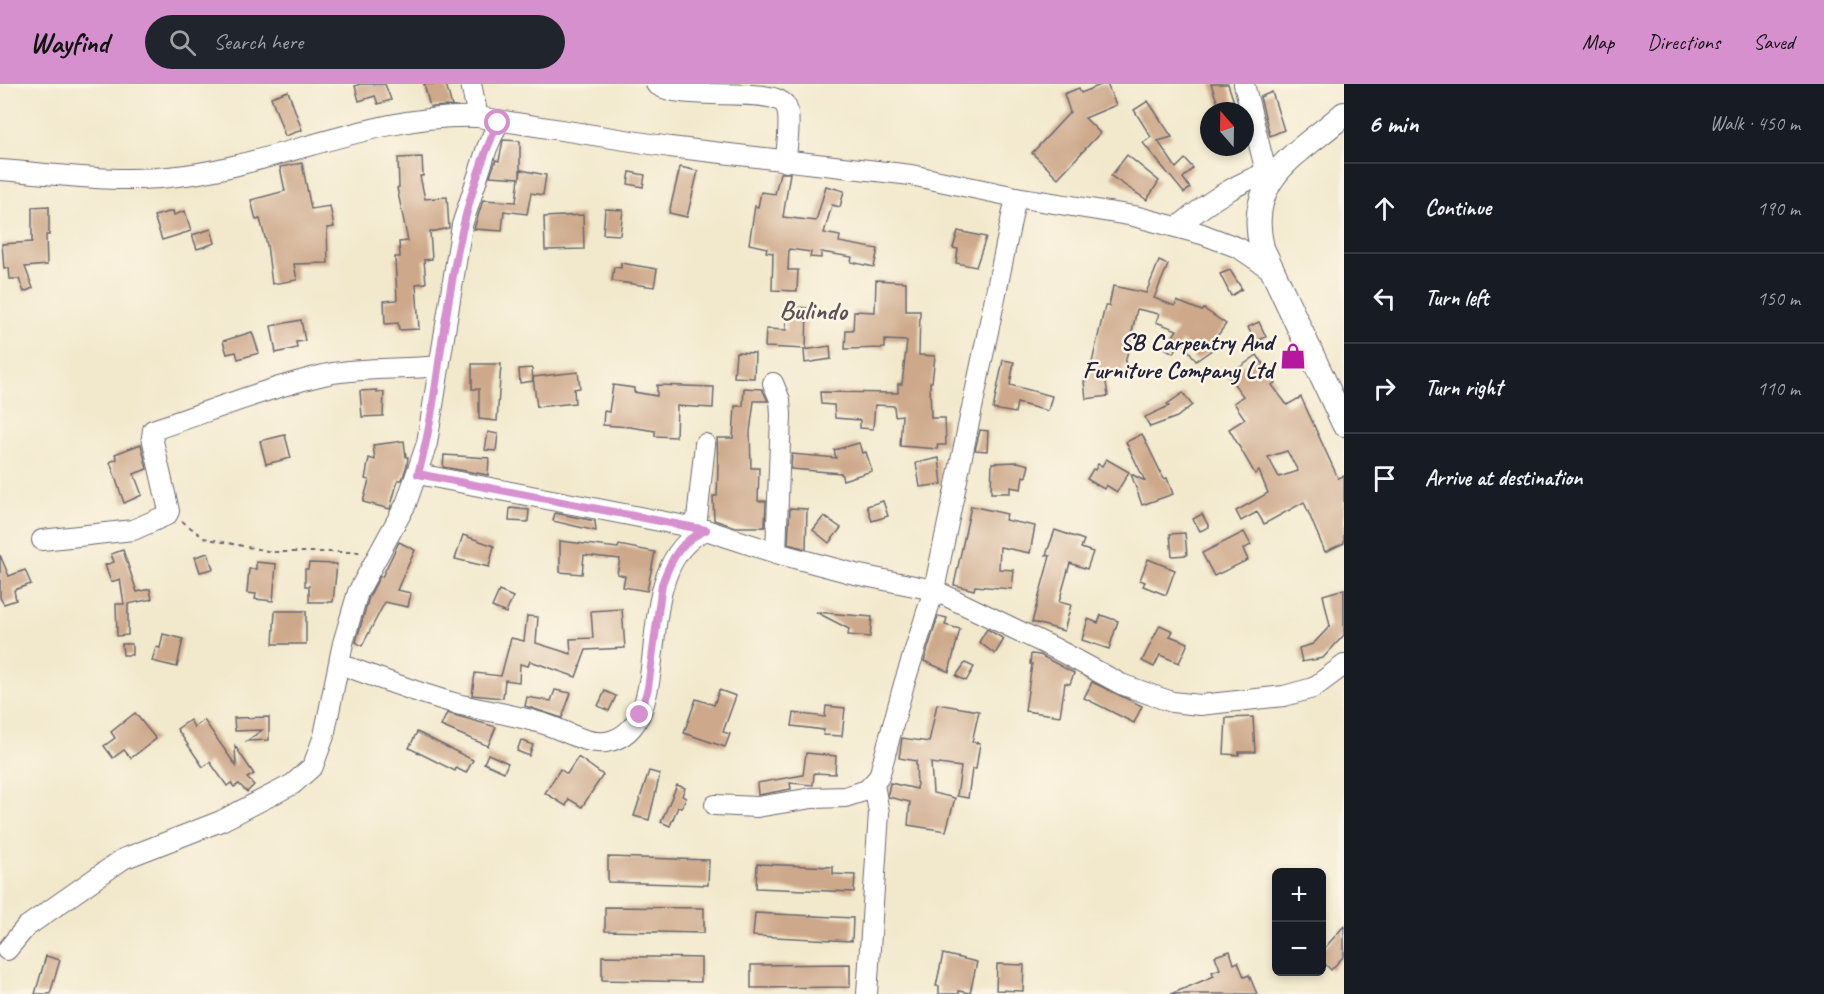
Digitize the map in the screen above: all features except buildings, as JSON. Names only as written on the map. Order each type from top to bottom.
[{"type":"main road","points":[[1344,114],[1272,171],[1262,198],[1258,222],[1262,248],[1344,424]]},
{"type":"street","points":[[471,84],[478,117]]},
{"type":"street","points":[[656,84],[668,90],[694,94],[756,92],[780,99],[786,106],[788,118],[786,162]]},
{"type":"street","points":[[1179,226],[1225,192],[1272,171],[1244,84]]},
{"type":"street","points":[[0,170],[100,177],[170,177],[272,157],[332,139],[420,120],[452,116],[478,117],[498,123],[786,162],[911,175],[1016,197],[1070,204],[1179,226],[1239,248],[1274,272]]},
{"type":"street","points":[[7,950],[26,927],[123,859],[221,821],[305,776],[319,753],[343,643],[358,592],[406,504],[427,443],[462,225],[487,148],[498,123]]},
{"type":"street","points":[[715,805],[757,807],[812,798],[845,797],[858,794],[874,784],[879,777],[904,684],[934,590],[1016,197]]},
{"type":"street","points":[[42,540],[134,530],[162,520],[169,511],[154,449],[153,430],[296,382],[330,374],[367,369],[439,366]]},
{"type":"street","points":[[773,382],[780,400],[781,415],[776,553]]},
{"type":"street","points":[[340,664],[399,686],[462,705],[543,723],[591,741],[616,740],[634,725],[640,715],[648,688],[662,584],[672,559],[701,529],[705,444]]},
{"type":"street","points":[[418,474],[701,529],[776,553],[855,574],[934,590],[1121,684],[1172,702],[1200,705],[1284,696],[1313,688],[1344,666]]},
{"type":"street","points":[[867,994],[879,813],[874,784]]},
{"type":"path","points":[[169,511],[204,537],[272,552],[379,552]]},
{"type":"place","name":"SB Carpentry And Furniture Company Ltd","points":[[1293,356]]},
{"type":"district","name":"Bulindo","points":[[813,310]]},
{"type":"route","points":[[498,123],[474,184],[462,225],[452,278],[434,408],[418,474],[706,530],[696,534],[678,550],[662,584],[648,688],[640,715]]}]
